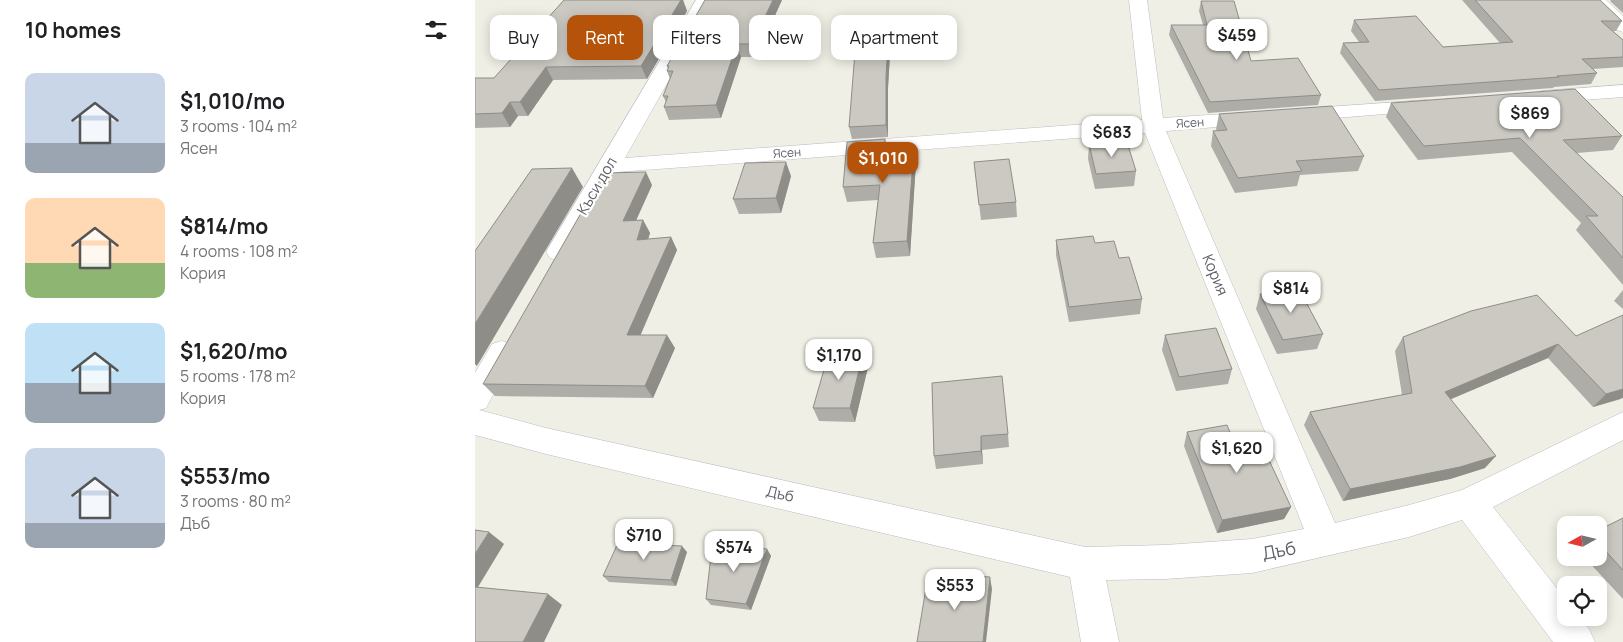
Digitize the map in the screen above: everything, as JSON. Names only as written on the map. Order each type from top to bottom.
[{"type":"street","name":"Къси дол","points":[[549,269],[705,0]]},
{"type":"street","name":"Кория","points":[[1138,0],[1153,126],[1326,541]]},
{"type":"street","points":[[1596,0],[1623,26]]},
{"type":"street","points":[[1525,99],[1623,92]]},
{"type":"street","name":"Ясен","points":[[608,166],[1447,104]]},
{"type":"street","points":[[475,399],[515,330]]},
{"type":"street","name":"Дъб","points":[[475,422],[547,441],[1085,564],[1165,562],[1252,556],[1409,521],[1469,503],[1623,425]]},
{"type":"street","points":[[1469,503],[1576,642]]},
{"type":"street","points":[[1085,564],[1100,642]]},
{"type":"building","points":[[564,0],[681,0],[672,15],[653,15],[653,46],[641,66],[546,67],[520,102],[510,102],[502,113],[475,114],[475,78],[494,78],[510,60],[557,60],[557,15],[551,15]]},
{"type":"building","points":[[705,0],[773,0],[766,15],[749,15],[749,44],[739,44],[739,15],[696,15]]},
{"type":"building","points":[[1475,0],[1600,0],[1622,21],[1601,21],[1623,40],[1623,57],[1582,59],[1597,73],[1379,90],[1343,43],[1369,42],[1354,20],[1416,16],[1443,47],[1513,42]]},
{"type":"building","points":[[1201,1],[1234,1],[1251,61],[1298,58],[1321,95],[1210,102],[1171,25],[1207,25]]},
{"type":"building","points":[[670,60],[731,60],[716,105],[664,107],[668,96],[663,96],[673,71],[667,71],[669,66],[667,66]]},
{"type":"building","points":[[854,60],[887,60],[886,125],[849,127]]},
{"type":"building","points":[[1575,89],[1622,136],[1563,140],[1623,197],[1623,258],[1586,216],[1598,216],[1520,138],[1424,146],[1391,103]]},
{"type":"building","points":[[1332,106],[1364,156],[1296,161],[1302,171],[1238,178],[1213,131],[1227,130],[1219,114]]},
{"type":"building","points":[[885,139],[885,149],[914,147],[907,241],[873,243],[880,185],[843,187],[847,142]]},
{"type":"building","points":[[1127,142],[1136,171],[1096,174],[1089,144]]},
{"type":"building","points":[[1009,159],[1016,202],[979,205],[974,162]]},
{"type":"building","points":[[786,162],[776,198],[733,199],[745,163]]},
{"type":"building","points":[[572,168],[475,324],[475,251],[532,169]]},
{"type":"building","points":[[646,172],[623,221],[643,220],[637,240],[671,237],[627,335],[667,335],[645,386],[483,384],[604,173]]},
{"type":"building","points":[[1093,236],[1095,243],[1114,241],[1119,258],[1129,257],[1142,299],[1069,307],[1056,240]]},
{"type":"building","points":[[1299,289],[1323,334],[1283,340],[1260,294]]},
{"type":"building","points":[[1537,295],[1576,336],[1623,315],[1623,389],[1606,394],[1558,344],[1445,392],[1496,456],[1460,467],[1350,489],[1310,412],[1412,393],[1403,337],[1471,311]]},
{"type":"building","points":[[1216,328],[1232,369],[1179,377],[1165,335]]},
{"type":"building","points":[[829,352],[863,353],[850,408],[813,408]]},
{"type":"building","points":[[1002,376],[1008,434],[981,436],[981,451],[934,456],[932,383]]},
{"type":"building","points":[[1227,425],[1236,447],[1261,443],[1291,507],[1222,520],[1187,432]]},
{"type":"building","points":[[1623,518],[1623,570],[1607,553],[1607,526]]},
{"type":"building","points":[[475,530],[489,532],[475,554]]},
{"type":"building","points":[[618,543],[682,546],[671,580],[603,576]]},
{"type":"building","points":[[724,544],[767,549],[746,604],[706,599],[712,547],[722,548]]},
{"type":"building","points":[[957,575],[990,577],[983,642],[917,642],[927,582],[956,584]]},
{"type":"building","points":[[475,587],[548,594],[523,642],[475,642]]}]
